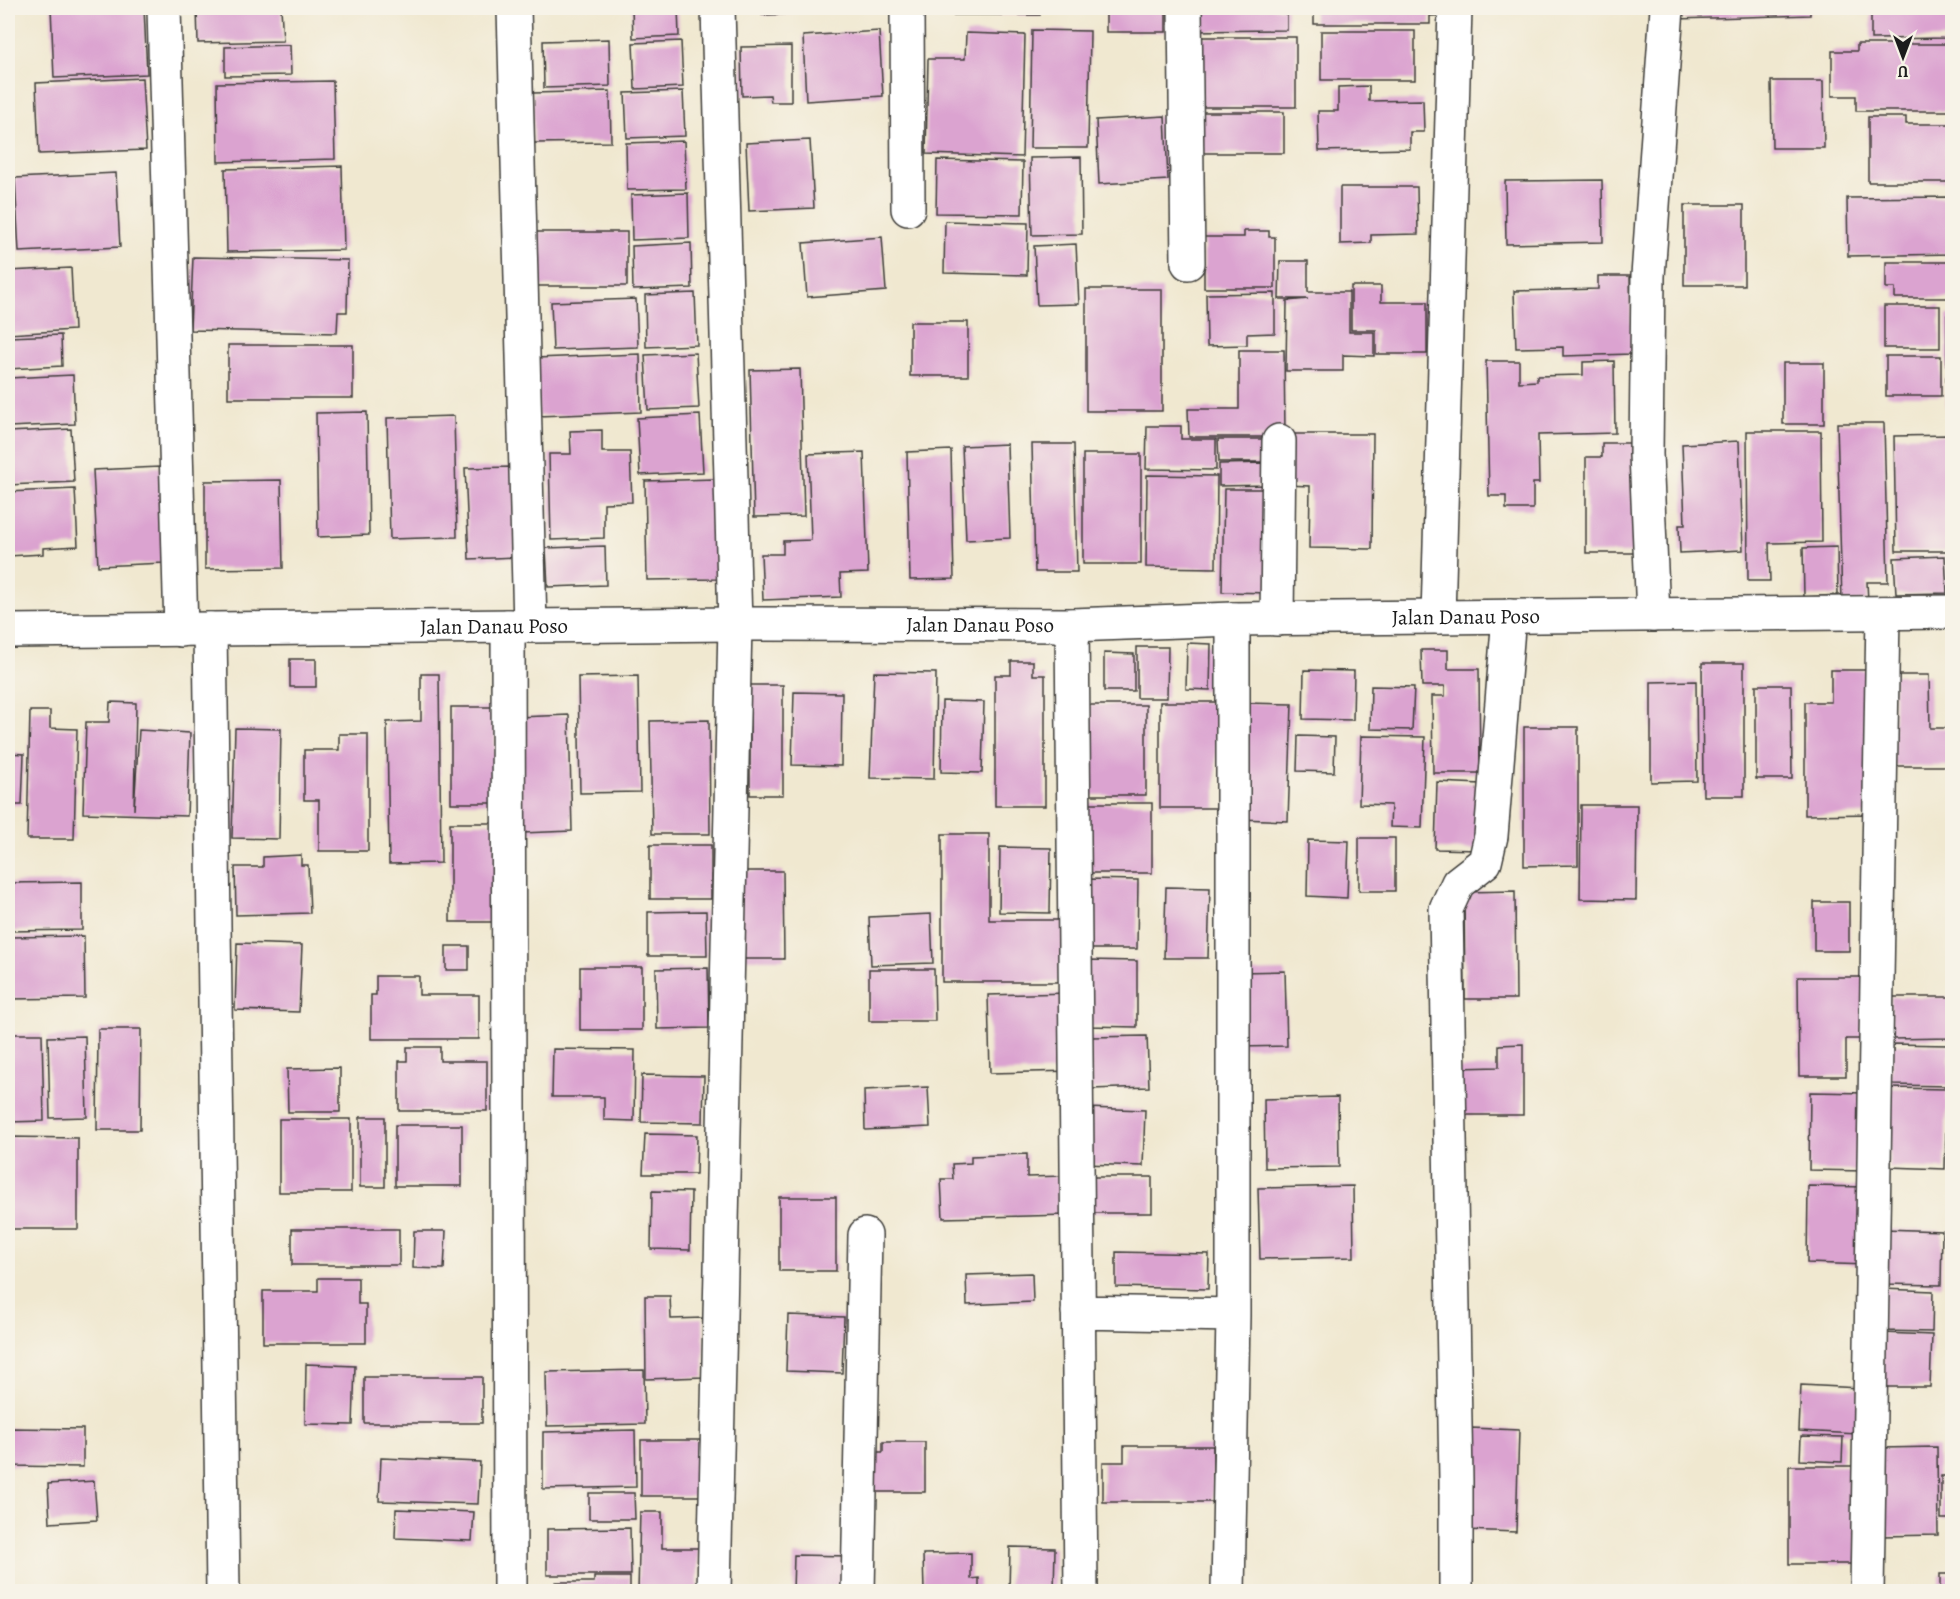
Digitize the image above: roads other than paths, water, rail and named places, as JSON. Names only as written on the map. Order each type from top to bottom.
[{"type":"street","points":[[164,8],[195,630],[223,1592]]},
{"type":"street","points":[[510,1592],[519,626],[514,8]]},
{"type":"street","points":[[714,1592],[735,624],[718,8]]},
{"type":"street","points":[[907,8],[908,209]]},
{"type":"street","points":[[1185,8],[1188,263]]},
{"type":"street","points":[[1438,617],[1455,8]]},
{"type":"street","points":[[1653,615],[1646,454],[1648,276],[1667,8]]},
{"type":"street","points":[[1277,619],[1279,441]]},
{"type":"street","name":"Jalan Danau Poso","points":[[8,631],[735,624],[1072,625],[1233,619],[1953,612]]},
{"type":"street","points":[[1868,1592],[1883,613]]},
{"type":"street","points":[[1456,1592],[1446,909],[1458,883],[1485,862],[1491,836],[1509,616]]},
{"type":"street","points":[[1228,1592],[1233,1316],[1233,619]]},
{"type":"street","points":[[1072,625],[1081,1592]]},
{"type":"street","points":[[858,1592],[866,1235]]},
{"type":"street","points":[[1078,1312],[1233,1316]]}]
